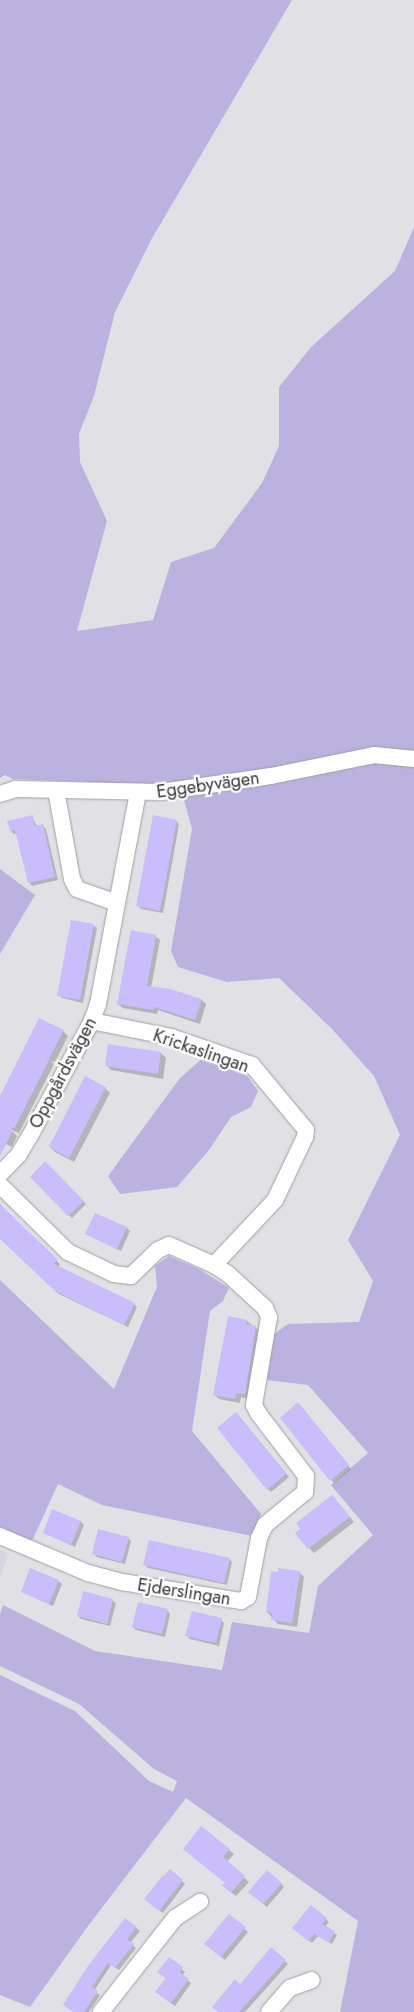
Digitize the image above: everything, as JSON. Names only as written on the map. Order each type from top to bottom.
[{"type":"street","name":"Eggebyvägen","points":[[0,794],[15,789],[161,792],[271,776],[374,755],[414,758]]},
{"type":"street","points":[[56,790],[72,879],[77,889],[117,904]]},
{"type":"street","name":"Oppgårdsvägen","points":[[0,1174],[19,1154],[30,1136],[92,1021],[98,1004],[138,793]]},
{"type":"street","name":"Krickaslingan","points":[[92,1021],[172,1037],[252,1065],[306,1130],[305,1137],[275,1200],[214,1265]]},
{"type":"street","points":[[0,1185],[68,1252],[114,1274],[131,1276],[158,1250],[169,1245],[214,1265]]},
{"type":"street","name":"Ejderslingan","points":[[0,1536],[88,1573],[122,1582],[241,1601],[248,1597],[259,1538],[264,1524],[305,1492],[306,1476],[254,1405],[269,1317],[265,1308],[228,1274],[214,1265]]},
{"type":"street","points":[[101,2012],[175,1918],[200,1902]]},
{"type":"street","points":[[269,2012],[290,1988],[312,1980]]},
{"type":"shaded area","points":[[0,0],[292,0],[151,240],[115,312],[94,396],[79,434],[80,462],[107,521],[77,631],[153,620],[171,562],[214,548],[262,483],[279,446],[279,387],[311,347],[395,271],[414,227],[414,2012],[340,2012],[358,1921],[186,1798],[88,1926],[30,2007],[0,1995],[0,1675],[75,1711],[149,1781],[173,1792],[177,1781],[154,1769],[79,1704],[0,1666],[0,1614],[3,1605],[95,1651],[222,1670],[232,1622],[309,1633],[318,1586],[373,1535],[331,1485],[368,1453],[308,1385],[267,1380],[274,1334],[288,1324],[359,1322],[373,1281],[348,1240],[400,1135],[374,1076],[332,1029],[279,978],[227,982],[178,967],[171,951],[192,829],[184,800],[163,785],[13,779],[5,775],[0,778]]},
{"type":"shaded area","points":[[0,869],[35,895],[0,954]]},
{"type":"shaded area","points":[[203,1058],[244,1071],[258,1091],[251,1107],[231,1117],[209,1150],[177,1187],[120,1194],[108,1176],[180,1078]]},
{"type":"shaded area","points":[[169,1256],[199,1269],[229,1288],[223,1301],[210,1311],[192,1431],[261,1514],[252,1536],[102,1505],[58,1484],[32,1541],[0,1527],[0,1280],[114,1389],[157,1287],[155,1266]]},
{"type":"shaded area","points":[[0,1550],[9,1553],[0,1578]]},
{"type":"building","points":[[33,815],[35,826],[43,824],[55,877],[28,883],[15,830],[10,831],[7,821]]},
{"type":"building","points":[[153,815],[177,820],[160,911],[136,906]]},
{"type":"building","points":[[71,920],[94,924],[80,1000],[57,996]]},
{"type":"building","points":[[131,930],[156,935],[147,986],[170,989],[202,999],[195,1020],[154,1007],[153,1010],[117,1004]]},
{"type":"building","points":[[39,1018],[64,1030],[50,1057],[47,1057],[50,1058],[14,1129],[11,1127],[13,1130],[0,1156],[0,1096]]},
{"type":"building","points":[[108,1044],[161,1052],[158,1074],[105,1066]]},
{"type":"building","points":[[85,1076],[106,1087],[69,1158],[49,1147]]},
{"type":"building","points":[[45,1161],[84,1201],[68,1216],[30,1177]]},
{"type":"building","points":[[0,1204],[58,1260],[54,1264],[135,1303],[124,1325],[55,1291],[0,1239]]},
{"type":"building","points":[[95,1213],[127,1227],[117,1249],[85,1234]]},
{"type":"building","points":[[228,1316],[247,1320],[246,1324],[256,1326],[245,1394],[236,1393],[235,1399],[213,1395]]},
{"type":"building","points":[[298,1402],[349,1465],[330,1481],[280,1418]]},
{"type":"building","points":[[236,1412],[286,1474],[267,1490],[217,1428]]},
{"type":"building","points":[[332,1495],[350,1517],[308,1549],[295,1533],[300,1529],[296,1523]]},
{"type":"building","points":[[52,1509],[81,1521],[71,1545],[43,1533]]},
{"type":"building","points":[[98,1529],[129,1537],[122,1562],[92,1554]]},
{"type":"building","points":[[149,1540],[230,1558],[224,1583],[143,1565]]},
{"type":"building","points":[[30,1568],[59,1580],[49,1604],[21,1592]]},
{"type":"building","points":[[278,1568],[300,1571],[292,1623],[271,1620],[272,1613],[266,1612],[271,1571],[278,1572]]},
{"type":"building","points":[[83,1591],[113,1599],[107,1624],[77,1616]]},
{"type":"building","points":[[138,1602],[168,1609],[162,1634],[132,1627]]},
{"type":"building","points":[[192,1611],[222,1618],[216,1643],[185,1636]]},
{"type":"building","points":[[201,1826],[230,1849],[223,1857],[245,1876],[231,1893],[222,1885],[225,1883],[183,1849]]},
{"type":"building","points":[[170,1869],[183,1880],[159,1911],[144,1899]]},
{"type":"building","points":[[267,1870],[282,1883],[263,1904],[248,1892]]},
{"type":"building","points":[[311,1905],[327,1918],[322,1924],[335,1931],[329,1942],[314,1934],[308,1941],[292,1928]]},
{"type":"building","points":[[229,1914],[246,1927],[221,1957],[204,1944]]},
{"type":"building","points":[[125,1918],[137,1927],[127,1939],[134,1944],[115,1968],[108,1963],[92,1987],[98,1991],[84,2012],[73,2012],[63,2005],[88,1966]]},
{"type":"building","points":[[271,1947],[286,1960],[239,2012],[218,2012],[212,2007],[235,1979],[240,1984]]},
{"type":"building","points":[[169,1957],[183,1967],[180,1972],[189,1979],[171,2003],[155,1992],[166,1978],[157,1972]]}]
